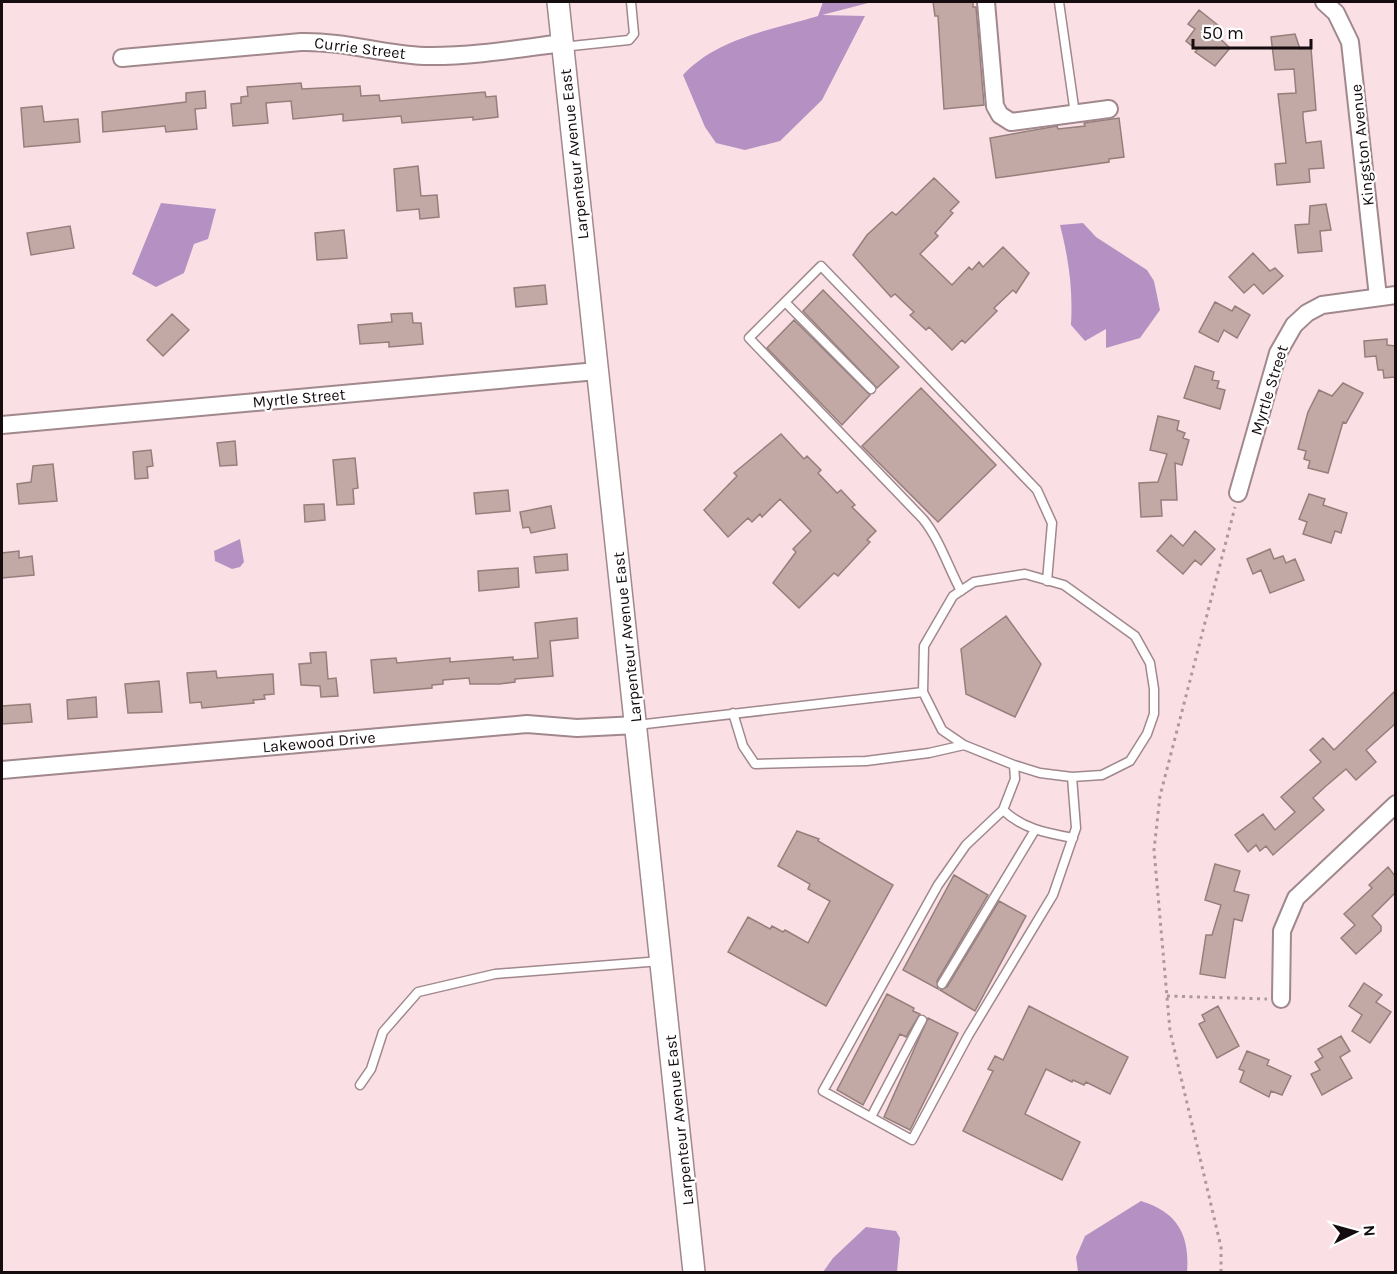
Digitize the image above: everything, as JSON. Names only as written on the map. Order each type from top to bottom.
[{"type":"street","name":"Larpenteur Avenue East","points":[[558,2],[694,1272]]},
{"type":"street","points":[[986,2],[995,106],[1000,115],[1011,122],[1109,109]]},
{"type":"street","name":"Kingston Avenue","points":[[1324,2],[1336,13],[1350,42],[1378,297]]},
{"type":"street","name":"Currie Street","points":[[122,58],[329,41],[397,54],[425,56],[562,45]]},
{"type":"street","name":"Myrtle Street","points":[[1238,493],[1278,353],[1289,331],[1307,313],[1322,305],[1395,296]]},
{"type":"street","name":"Myrtle Street","points":[[2,425],[597,371]]},
{"type":"street","name":"Lakewood Drive","points":[[2,770],[527,724],[577,728],[637,725]]},
{"type":"street","points":[[1281,999],[1282,931],[1287,914],[1296,898],[1395,804]]},
{"type":"lane","points":[[562,45],[629,40],[634,34],[631,2]]},
{"type":"lane","points":[[1059,2],[1075,114]]},
{"type":"lane","points":[[960,591],[942,556],[935,534],[923,519],[748,338],[821,266],[1036,490],[1052,523],[1047,581]]},
{"type":"lane","points":[[784,302],[870,389]]},
{"type":"lane","points":[[1024,574],[1064,585],[1135,636],[1149,663],[1154,689],[1154,714],[1147,734],[1130,761],[1101,775],[1072,777],[1040,773],[964,745],[942,730],[923,692],[924,646],[953,596],[960,591],[974,582],[1024,574]]},
{"type":"lane","points":[[637,725],[923,692]]},
{"type":"lane","points":[[733,713],[743,746],[755,764],[866,761],[929,753],[964,745]]},
{"type":"lane","points":[[1014,765],[1015,779],[1003,810],[966,845],[938,885],[822,1091],[912,1140],[968,1036],[1053,895],[1076,828],[1072,777]]},
{"type":"lane","points":[[1003,810],[1015,821],[1035,830],[1073,838]]},
{"type":"lane","points":[[942,984],[1035,830]]},
{"type":"lane","points":[[360,1085],[371,1069],[383,1032],[418,992],[495,974],[662,961]]},
{"type":"lane","points":[[871,1117],[922,1020]]},
{"type":"path","points":[[1221,1272],[1221,1247],[1170,1030],[1154,850],[1160,796],[1238,493]]},
{"type":"path","points":[[1167,996],[1281,999]]},
{"type":"shaded area","points":[[823,2],[872,2],[822,15],[865,16],[822,100],[780,141],[745,150],[716,143],[705,127],[683,75],[697,62],[728,44],[818,16]]},
{"type":"shaded area","points":[[161,203],[216,209],[208,239],[194,244],[184,273],[156,287],[132,274]]},
{"type":"shaded area","points":[[1083,223],[1096,237],[1147,270],[1154,281],[1160,310],[1140,338],[1106,348],[1106,329],[1085,341],[1071,325],[1070,275],[1060,225]]},
{"type":"shaded area","points":[[240,539],[244,562],[240,567],[232,569],[215,561],[214,551]]},
{"type":"shaded area","points":[[1141,1201],[1164,1212],[1179,1227],[1186,1247],[1187,1272],[1078,1272],[1076,1257],[1085,1236]]},
{"type":"shaded area","points":[[866,1227],[896,1231],[900,1238],[897,1272],[823,1272],[833,1258]]},
{"type":"building","points":[[933,2],[973,2],[973,7],[976,7],[984,105],[944,109],[938,16],[935,16]]},
{"type":"building","points":[[1199,10],[1219,26],[1213,32],[1230,48],[1215,66],[1195,52],[1197,50],[1186,41],[1195,29],[1188,24]]},
{"type":"building","points":[[1295,34],[1300,49],[1311,48],[1316,110],[1303,112],[1303,117],[1306,143],[1321,141],[1324,168],[1309,169],[1310,182],[1277,185],[1275,164],[1286,163],[1278,94],[1296,93],[1294,69],[1275,70],[1271,37]]},
{"type":"building","points":[[301,83],[302,89],[360,86],[361,96],[379,95],[380,101],[485,92],[486,97],[496,96],[498,117],[402,123],[401,116],[343,121],[343,114],[293,119],[291,101],[266,103],[268,123],[233,126],[231,104],[241,103],[241,97],[248,96],[247,87]]},
{"type":"building","points":[[205,91],[206,108],[195,109],[197,129],[166,132],[165,126],[103,132],[102,112],[186,102],[186,93]]},
{"type":"building","points":[[42,106],[44,122],[78,119],[80,142],[24,147],[21,108]]},
{"type":"building","points":[[1119,118],[1124,157],[1109,159],[1109,162],[996,178],[990,138],[1057,126],[1058,129],[1085,126],[1084,123]]},
{"type":"building","points":[[418,166],[421,196],[437,195],[439,217],[420,219],[419,209],[397,211],[394,169]]},
{"type":"building","points":[[934,178],[959,202],[950,211],[953,213],[935,233],[938,236],[920,254],[952,285],[969,267],[972,270],[979,262],[983,267],[1003,247],[1029,273],[1016,293],[1013,290],[994,308],[997,311],[965,343],[962,340],[952,350],[929,327],[926,330],[910,315],[914,312],[895,294],[891,297],[853,255],[867,235],[892,212],[896,215]]},
{"type":"building","points":[[1326,204],[1331,230],[1320,231],[1322,251],[1298,253],[1295,225],[1309,224],[1310,206]]},
{"type":"building","points":[[70,226],[74,248],[31,255],[27,233]]},
{"type":"building","points":[[344,230],[347,258],[317,260],[315,233]]},
{"type":"building","points":[[1253,253],[1270,271],[1275,268],[1283,276],[1263,294],[1254,284],[1244,293],[1229,277]]},
{"type":"building","points":[[545,285],[547,304],[516,307],[514,288]]},
{"type":"building","points":[[823,290],[899,367],[877,388],[803,311]]},
{"type":"building","points":[[1215,302],[1232,311],[1235,306],[1250,315],[1237,338],[1224,330],[1218,342],[1199,332]]},
{"type":"building","points":[[412,313],[413,323],[421,323],[423,344],[389,347],[389,342],[360,344],[358,325],[392,322],[391,314]]},
{"type":"building","points":[[172,314],[189,330],[163,356],[147,340]]},
{"type":"building","points":[[794,320],[870,395],[842,425],[767,348]]},
{"type":"building","points":[[1387,339],[1387,345],[1395,346],[1395,377],[1384,378],[1383,370],[1378,370],[1376,356],[1365,357],[1364,341]]},
{"type":"building","points":[[1195,366],[1214,372],[1212,380],[1219,381],[1217,388],[1225,390],[1220,409],[1184,398]]},
{"type":"building","points":[[1343,383],[1363,393],[1346,423],[1343,422],[1328,473],[1308,468],[1310,461],[1304,459],[1306,451],[1298,449],[1308,412],[1319,390],[1332,396]]},
{"type":"building","points":[[921,388],[996,465],[938,522],[862,446]]},
{"type":"building","points":[[1158,416],[1179,421],[1177,430],[1185,433],[1183,438],[1189,440],[1182,465],[1175,463],[1177,500],[1161,500],[1162,516],[1141,517],[1139,483],[1158,482],[1167,454],[1150,450]]},
{"type":"building","points":[[781,434],[804,459],[807,456],[821,470],[818,473],[837,493],[841,490],[855,505],[852,507],[876,531],[867,540],[870,542],[838,576],[834,573],[799,608],[773,583],[796,552],[793,549],[811,531],[780,499],[762,517],[760,514],[752,522],[748,518],[728,537],[704,510],[737,476],[734,473]]},
{"type":"building","points":[[235,441],[237,465],[220,466],[217,443]]},
{"type":"building","points":[[151,450],[153,466],[147,467],[148,478],[135,479],[133,452]]},
{"type":"building","points":[[355,458],[358,488],[353,489],[354,504],[337,505],[333,460]]},
{"type":"building","points":[[53,464],[57,501],[19,504],[17,484],[31,482],[33,466]]},
{"type":"building","points":[[508,490],[510,511],[476,514],[474,493]]},
{"type":"building","points":[[1309,494],[1325,499],[1323,505],[1347,513],[1341,533],[1335,531],[1331,543],[1303,534],[1307,522],[1299,519]]},
{"type":"building","points":[[324,504],[325,520],[305,522],[304,505]]},
{"type":"building","points":[[551,506],[555,528],[531,533],[529,527],[523,528],[520,512]]},
{"type":"building","points":[[1195,531],[1215,549],[1201,565],[1195,560],[1183,574],[1157,551],[1171,535],[1183,546]]},
{"type":"building","points":[[1270,549],[1274,559],[1283,556],[1286,563],[1295,559],[1304,580],[1270,593],[1261,570],[1253,574],[1247,559]]},
{"type":"building","points":[[19,551],[19,558],[32,556],[34,575],[2,578],[2,553]]},
{"type":"building","points":[[567,554],[568,570],[536,573],[534,557]]},
{"type":"building","points":[[518,568],[519,587],[479,591],[478,571]]},
{"type":"building","points":[[1006,616],[1041,664],[1015,717],[966,694],[961,649]]},
{"type":"building","points":[[577,618],[578,638],[550,641],[553,676],[515,679],[515,682],[499,684],[470,684],[469,678],[443,680],[443,684],[432,685],[432,688],[374,693],[371,660],[396,658],[397,663],[450,658],[450,662],[513,657],[513,660],[538,658],[535,623]]},
{"type":"building","points":[[326,652],[328,679],[336,678],[338,696],[321,697],[320,686],[301,685],[299,664],[311,663],[310,653]]},
{"type":"building","points":[[216,671],[217,678],[273,674],[274,694],[264,695],[265,699],[253,700],[254,703],[202,708],[201,702],[190,703],[187,673]]},
{"type":"building","points":[[159,681],[162,712],[128,713],[125,684]]},
{"type":"building","points":[[1395,691],[1395,724],[1366,750],[1376,762],[1356,780],[1346,769],[1326,786],[1313,798],[1324,810],[1273,855],[1266,846],[1260,851],[1256,845],[1248,852],[1235,835],[1263,814],[1275,830],[1295,812],[1281,797],[1321,762],[1310,750],[1323,738],[1334,750]]},
{"type":"building","points":[[96,697],[97,717],[68,719],[67,700]]},
{"type":"building","points":[[30,704],[32,722],[2,724],[2,706]]},
{"type":"building","points":[[797,831],[819,839],[818,841],[893,885],[826,1006],[728,952],[748,917],[770,929],[772,926],[783,932],[785,930],[808,943],[830,901],[808,889],[810,884],[778,866]]},
{"type":"building","points":[[1215,864],[1240,871],[1234,891],[1249,895],[1242,921],[1234,919],[1225,978],[1200,974],[1206,935],[1212,935],[1221,905],[1205,900]]},
{"type":"building","points":[[1388,867],[1395,876],[1395,893],[1372,916],[1381,926],[1381,931],[1356,954],[1341,938],[1355,925],[1344,914],[1372,888],[1369,885]]},
{"type":"building","points":[[954,875],[988,895],[937,981],[938,989],[903,970]]},
{"type":"building","points":[[999,901],[1026,916],[975,1011],[940,990],[947,987]]},
{"type":"building","points":[[1364,983],[1382,995],[1376,1002],[1391,1012],[1370,1043],[1352,1031],[1362,1015],[1349,1006]]},
{"type":"building","points":[[887,994],[914,1008],[913,1011],[920,1014],[906,1037],[900,1034],[863,1105],[837,1090]]},
{"type":"building","points":[[1029,1006],[1128,1057],[1110,1094],[1086,1082],[1084,1085],[1073,1080],[1072,1082],[1046,1069],[1025,1114],[1080,1142],[1062,1180],[963,1131],[993,1071],[988,1069],[995,1056],[1003,1060]]},
{"type":"building","points":[[1218,1006],[1239,1046],[1217,1058],[1199,1024],[1205,1021],[1202,1015]]},
{"type":"building","points":[[928,1018],[958,1033],[910,1130],[884,1117]]},
{"type":"building","points":[[1341,1036],[1350,1051],[1340,1057],[1352,1078],[1322,1095],[1311,1074],[1320,1070],[1315,1062],[1323,1057],[1318,1049]]},
{"type":"building","points":[[1247,1051],[1269,1060],[1267,1065],[1291,1076],[1282,1095],[1271,1091],[1269,1097],[1240,1082],[1244,1071],[1239,1069]]}]
